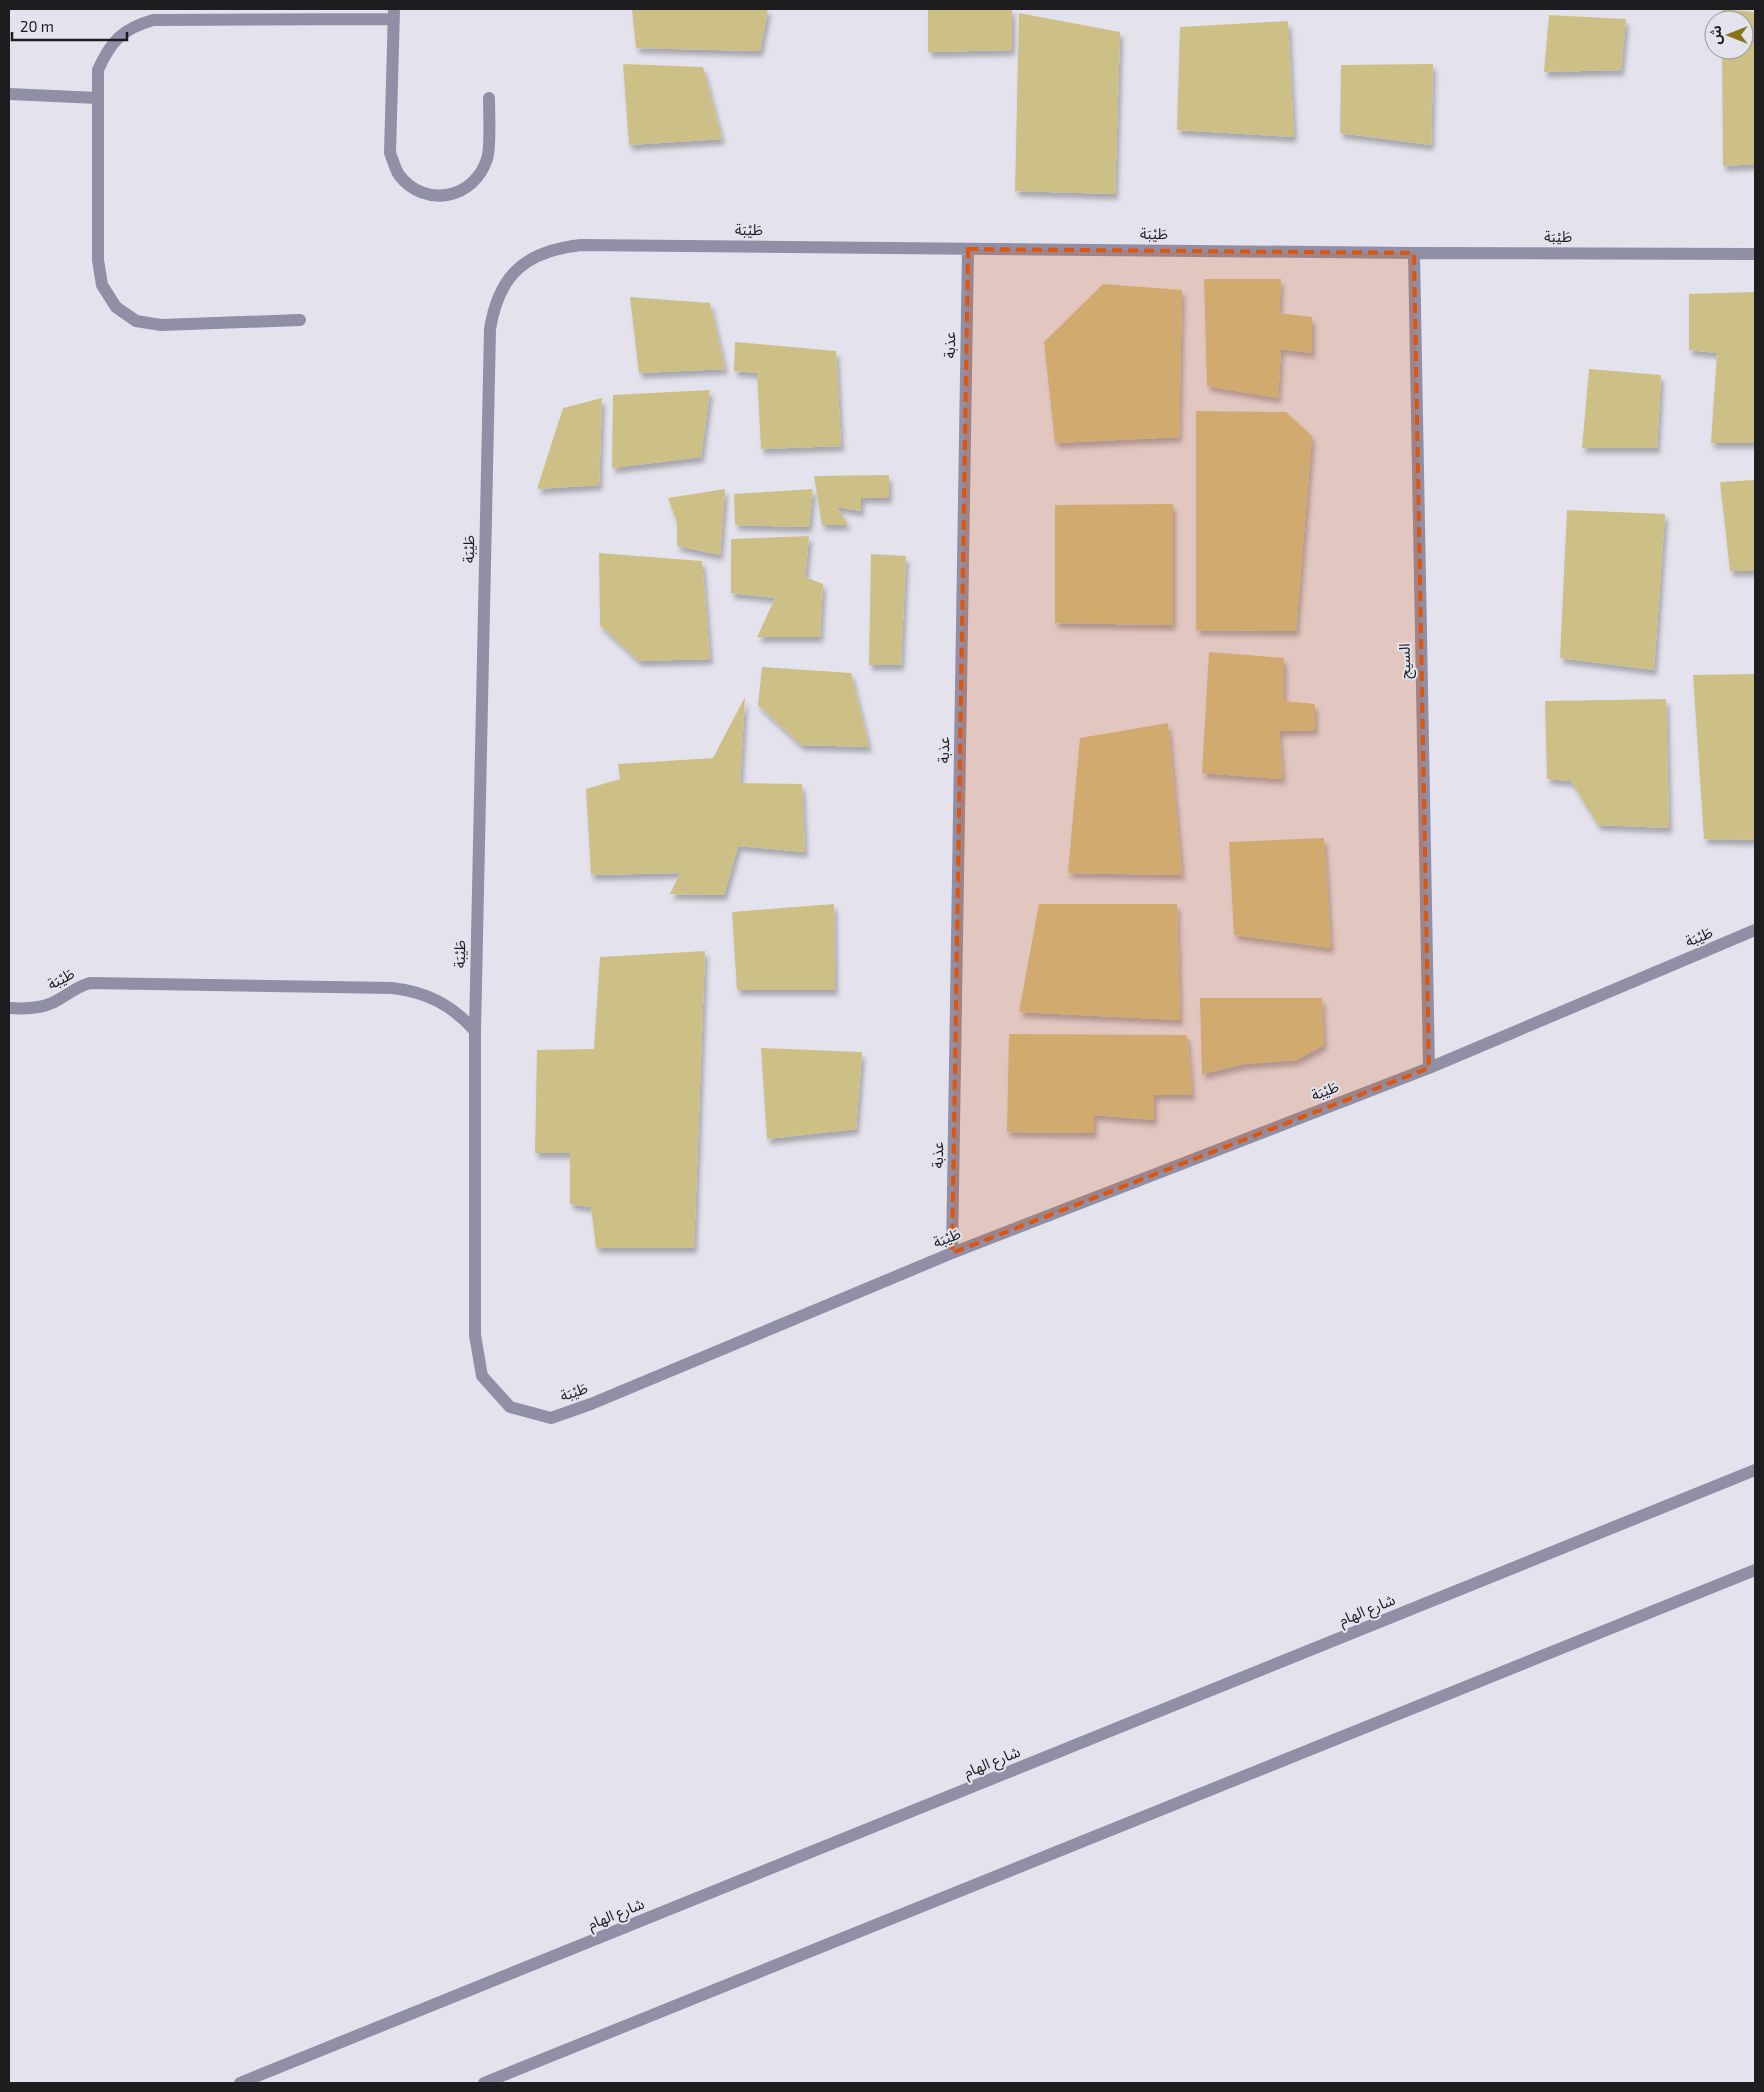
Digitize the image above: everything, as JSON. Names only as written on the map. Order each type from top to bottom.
[{"type":"street","points":[[300,320],[161,325],[136,321],[116,307],[102,285],[98,260],[98,70],[106,52],[118,37],[134,26],[153,20],[394,14],[390,153],[399,174],[415,190],[438,196],[460,192],[478,178],[488,158],[489,98]]},
{"type":"street","points":[[9,94],[98,98]]},
{"type":"street","name":"طَيْبَة","points":[[1755,254],[1414,253],[581,245],[558,248],[536,256],[518,268],[503,286],[494,307],[490,329],[475,1031],[475,1334],[482,1376],[510,1407],[551,1418],[591,1404],[952,1253],[1429,1068],[1755,930]]},
{"type":"street","name":"عذبة","points":[[952,1253],[968,249]]},
{"type":"street","name":"السيج","points":[[1414,253],[1429,1068]]},
{"type":"street","name":"طَيْبَة","points":[[9,1008],[45,1006],[78,986],[90,983],[392,988],[411,990],[430,996],[462,1017],[475,1031]]},
{"type":"street","name":"شارع الهام","points":[[240,2083],[1755,1470]]},
{"type":"street","points":[[484,2083],[1755,1570]]},
{"type":"highlighted area","points":[[968,249],[1414,253],[1429,1068],[952,1253]]},
{"type":"building","points":[[632,9],[768,9],[760,51],[636,48]]},
{"type":"building","points":[[928,9],[1012,9],[1012,50],[928,52]]},
{"type":"building","points":[[1755,12],[1755,164],[1723,166],[1722,60],[1754,60]]},
{"type":"building","points":[[1019,13],[1120,32],[1115,194],[1015,191]]},
{"type":"building","points":[[1549,15],[1626,19],[1621,70],[1544,72]]},
{"type":"building","points":[[1288,21],[1294,137],[1177,130],[1180,27]]},
{"type":"building","points":[[623,64],[703,67],[722,139],[629,145]]},
{"type":"building","points":[[1433,64],[1431,145],[1340,133],[1341,65]]},
{"type":"building","points":[[1204,279],[1281,279],[1279,313],[1312,317],[1312,353],[1281,349],[1278,398],[1207,386]]},
{"type":"building","points":[[1103,284],[1182,290],[1179,437],[1055,443],[1044,342]]},
{"type":"building","points":[[1755,292],[1755,443],[1711,443],[1717,353],[1689,350],[1689,294]]},
{"type":"building","points":[[630,297],[710,303],[725,369],[639,373]]},
{"type":"building","points":[[735,342],[836,351],[841,446],[761,449],[757,373],[734,371]]},
{"type":"building","points":[[1589,369],[1661,375],[1657,448],[1582,448]]},
{"type":"building","points":[[710,390],[701,457],[612,468],[613,395]]},
{"type":"building","points":[[602,398],[599,485],[537,489],[563,408]]},
{"type":"building","points":[[1196,411],[1286,412],[1312,436],[1296,631],[1196,630]]},
{"type":"building","points":[[889,475],[889,498],[861,498],[861,511],[837,507],[848,525],[822,525],[814,476]]},
{"type":"building","points":[[1755,480],[1755,571],[1730,571],[1720,482]]},
{"type":"building","points":[[725,489],[720,555],[677,546],[677,522],[668,498]]},
{"type":"building","points":[[813,489],[809,527],[735,525],[734,494]]},
{"type":"building","points":[[1173,504],[1173,625],[1055,623],[1055,505]]},
{"type":"building","points":[[1567,510],[1665,514],[1654,670],[1560,658]]},
{"type":"building","points":[[809,536],[805,577],[823,584],[820,637],[757,637],[775,598],[731,593],[731,539]]},
{"type":"building","points":[[599,553],[702,561],[710,659],[639,661],[600,625]]},
{"type":"building","points":[[871,554],[906,556],[901,665],[869,665]]},
{"type":"building","points":[[1209,652],[1284,658],[1284,701],[1315,704],[1315,730],[1279,731],[1283,779],[1202,773]]},
{"type":"building","points":[[762,667],[851,673],[869,747],[801,745],[758,705]]},
{"type":"building","points":[[1755,674],[1755,840],[1704,839],[1693,675]]},
{"type":"building","points":[[745,697],[740,783],[802,784],[805,852],[738,846],[724,895],[670,894],[680,873],[591,875],[586,789],[620,779],[618,764],[713,758]]},
{"type":"building","points":[[1666,699],[1669,828],[1598,825],[1571,781],[1547,779],[1545,701]]},
{"type":"building","points":[[1168,723],[1182,875],[1068,873],[1080,738]]},
{"type":"building","points":[[1324,838],[1331,948],[1234,935],[1229,842]]},
{"type":"building","points":[[834,904],[835,990],[737,990],[732,912]]},
{"type":"building","points":[[1039,904],[1177,904],[1180,1020],[1019,1012]]},
{"type":"building","points":[[705,951],[694,1248],[596,1248],[591,1207],[570,1204],[570,1153],[535,1153],[537,1050],[594,1049],[600,957]]},
{"type":"building","points":[[1200,998],[1322,998],[1324,1045],[1296,1060],[1244,1064],[1202,1074]]},
{"type":"building","points":[[1009,1034],[1187,1035],[1192,1095],[1154,1095],[1154,1120],[1094,1115],[1094,1133],[1007,1132]]},
{"type":"building","points":[[761,1048],[862,1052],[856,1129],[767,1139]]}]
